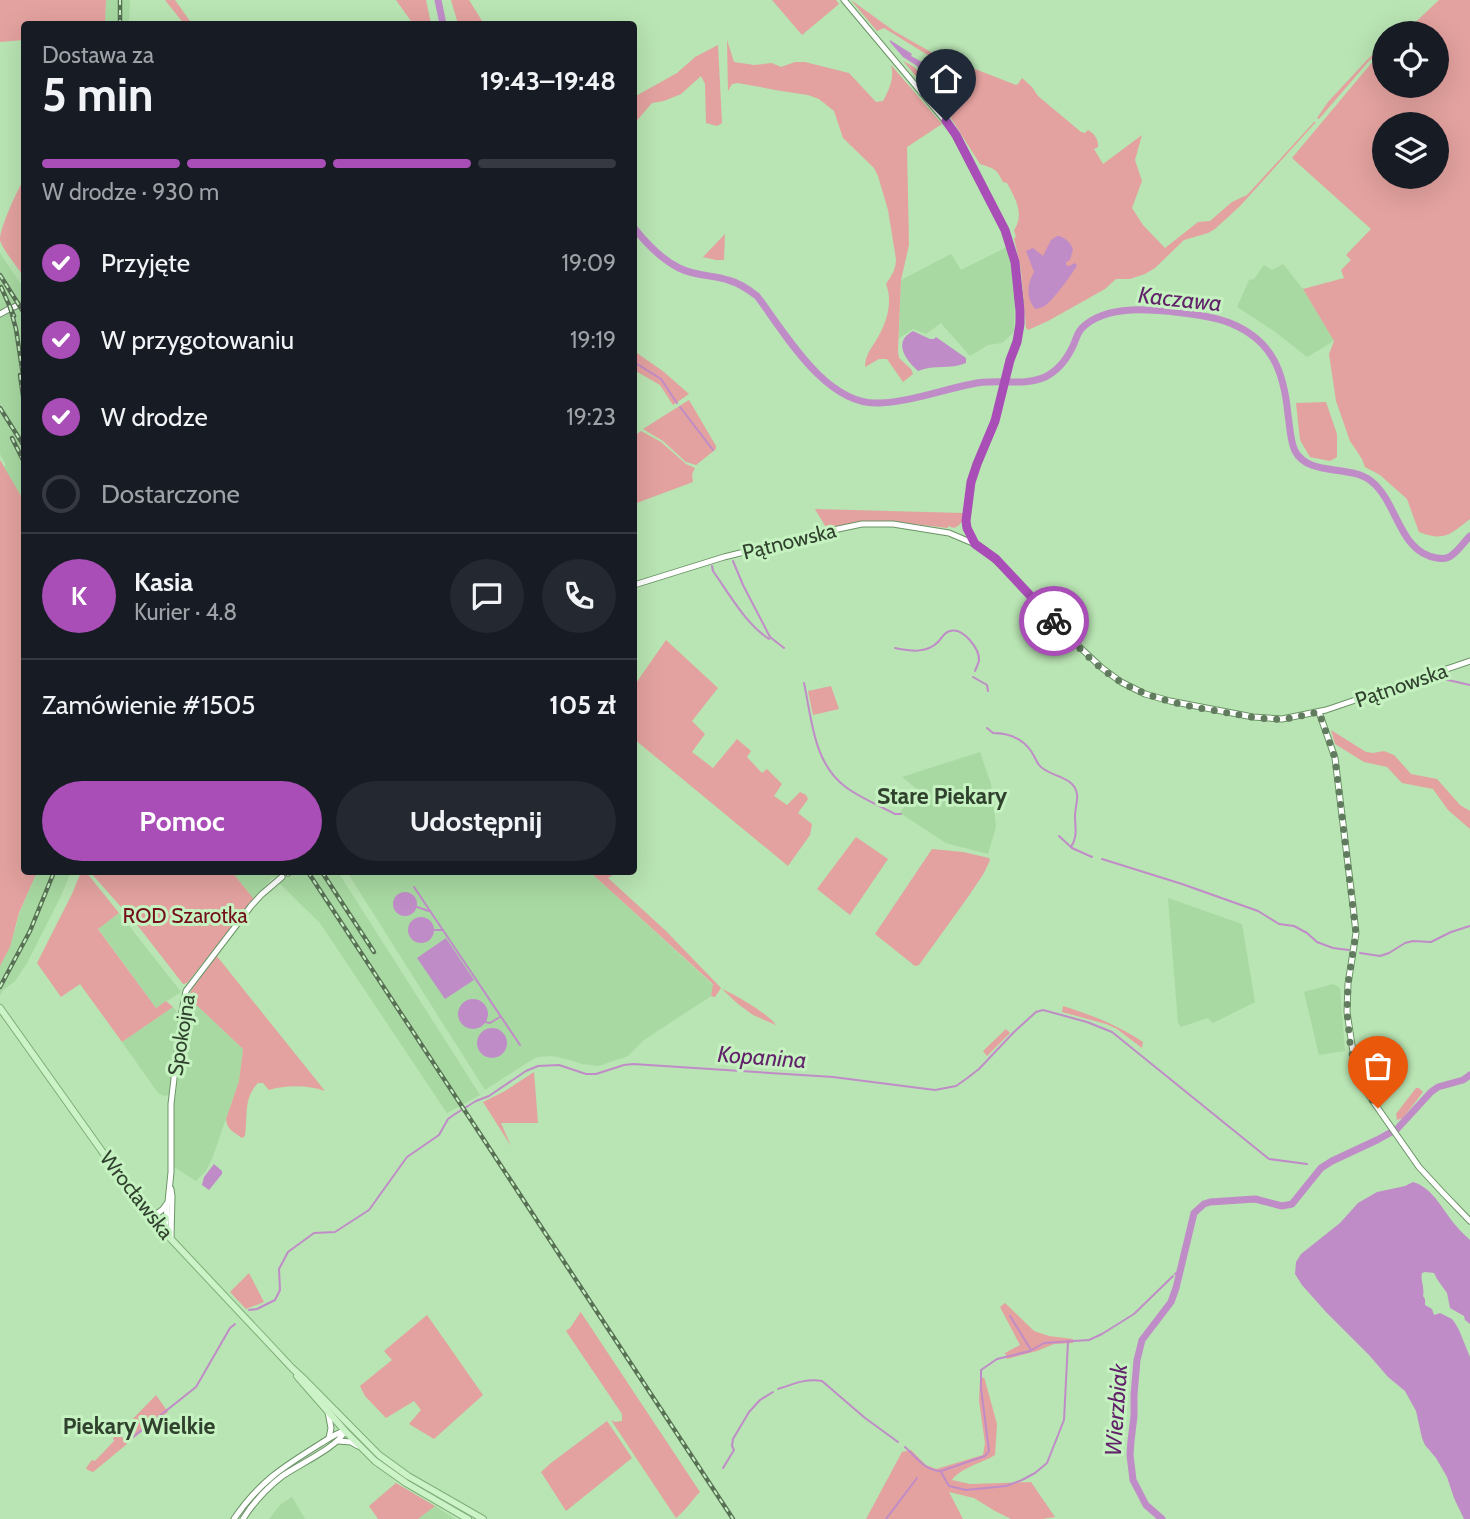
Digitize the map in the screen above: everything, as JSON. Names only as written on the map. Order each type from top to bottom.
[{"type":"main road","name":"Wrocławska","points":[[0,1008],[117,1172],[171,1240],[359,1436],[394,1467],[483,1519]]},
{"type":"main road","name":"Wrocławska","points":[[292,1368],[301,1383],[375,1461],[468,1519]]},
{"type":"street","points":[[844,0],[952,129],[1005,230],[1016,268],[1021,317],[1017,342],[995,421],[971,482],[966,521],[960,534],[967,537],[966,521]]},
{"type":"street","points":[[0,314],[13,307]]},
{"type":"street","name":"Pątnowska","points":[[637,584],[724,557],[850,526],[893,524],[960,534],[985,550],[1087,656],[1121,682],[1145,694],[1170,701],[1253,717],[1282,719],[1319,712],[1470,661]]},
{"type":"street","name":"Pątnowska","points":[[968,532],[975,544]]},
{"type":"street","points":[[1319,712],[1335,758],[1356,933],[1348,984],[1347,1012],[1354,1065],[1363,1087],[1419,1167],[1470,1220]]},
{"type":"street","name":"Spokojna","points":[[163,1231],[166,1226],[170,1185],[171,1104],[186,991],[251,906],[285,875]]},
{"type":"street","name":"Spokojna","points":[[170,1185],[171,1240]]},
{"type":"street","points":[[148,1213],[158,1213],[168,1202]]},
{"type":"street","points":[[163,1231],[169,1229],[171,1222]]},
{"type":"street","points":[[328,1412],[331,1428],[328,1438]]},
{"type":"street","points":[[243,1519],[278,1479],[338,1441],[345,1431],[343,1420]]},
{"type":"street","points":[[234,1519],[249,1497],[269,1478],[328,1438],[345,1431],[359,1436]]},
{"type":"street","points":[[338,1441],[359,1446]]},
{"type":"shaded area","points":[[106,0],[130,0],[129,21],[105,21]]},
{"type":"shaded area","points":[[890,40],[927,65],[929,68],[926,74],[923,75],[917,66],[903,57]]},
{"type":"shaded area","points":[[1057,236],[1067,240],[1073,249],[1066,265],[1077,265],[1049,302],[1035,309],[1028,291],[1034,272],[1026,251],[1033,248],[1043,256],[1051,240]]},
{"type":"shaded area","points":[[1007,247],[1015,302],[1014,332],[1002,343],[988,345],[970,356],[941,323],[926,334],[913,329],[899,338],[901,280],[951,254],[961,270]]},
{"type":"shaded area","points":[[0,253],[21,284],[21,496],[4,467],[6,465],[0,454]]},
{"type":"shaded area","points":[[1283,264],[1303,289],[1334,341],[1307,357],[1237,307],[1249,280],[1254,279],[1264,265],[1272,270]]},
{"type":"shaded area","points":[[913,331],[930,339],[936,337],[966,358],[966,363],[918,371],[909,362],[902,346],[903,340]]},
{"type":"shaded area","points":[[980,752],[991,784],[996,827],[988,854],[946,843],[900,813],[917,789],[902,777]]},
{"type":"shaded area","points":[[36,875],[70,875],[27,963],[15,981],[2,991],[0,996],[0,966],[10,947],[20,912]]},
{"type":"shaded area","points":[[234,875],[340,875],[480,1095],[447,1113],[320,923],[273,877],[254,899]]},
{"type":"shaded area","points":[[349,875],[593,875],[713,985],[711,996],[644,1040],[628,1056],[599,1066],[552,1056],[539,1057],[485,1090]]},
{"type":"shaded area","points":[[405,892],[414,895],[417,904],[414,913],[405,916],[396,913],[393,904],[396,895]]},
{"type":"shaded area","points":[[1168,898],[1242,924],[1255,1002],[1213,1023],[1208,1018],[1181,1027],[1178,1023]]},
{"type":"shaded area","points":[[119,913],[181,992],[156,1008],[98,928]]},
{"type":"shaded area","points":[[421,917],[430,921],[434,930],[430,939],[421,943],[412,939],[408,930],[412,921]]},
{"type":"shaded area","points":[[446,938],[474,980],[445,999],[417,958]]},
{"type":"shaded area","points":[[1333,984],[1340,988],[1345,1051],[1319,1055],[1304,992]]},
{"type":"shaded area","points":[[188,997],[243,1049],[239,1081],[212,1159],[196,1181],[174,1167],[174,1110]]},
{"type":"shaded area","points":[[473,999],[484,1003],[488,1014],[484,1025],[473,1029],[462,1025],[458,1014],[462,1003]]},
{"type":"shaded area","points":[[173,1007],[178,1014],[169,1095],[165,1096],[158,1093],[122,1042]]},
{"type":"shaded area","points":[[492,1028],[502,1033],[507,1043],[502,1053],[492,1058],[482,1053],[477,1043],[482,1033]]},
{"type":"shaded area","points":[[214,1164],[222,1174],[209,1190],[202,1185],[204,1177]]},
{"type":"shaded area","points":[[1413,1182],[1433,1195],[1470,1240],[1470,1324],[1464,1316],[1450,1308],[1447,1293],[1434,1273],[1425,1272],[1422,1276],[1425,1305],[1432,1309],[1434,1315],[1440,1313],[1452,1319],[1470,1357],[1470,1519],[1464,1519],[1447,1477],[1425,1445],[1416,1411],[1405,1391],[1388,1377],[1326,1312],[1295,1274],[1296,1262],[1301,1254],[1340,1223],[1358,1203],[1377,1192]]},
{"type":"shaded area","points":[[292,1497],[305,1519],[269,1519],[280,1505]]},
{"type":"shaded area","points":[[435,1506],[455,1519],[418,1519]]},
{"type":"green space","points":[[0,0],[106,0],[105,21],[21,21],[21,40],[0,42]]},
{"type":"green space","points":[[165,0],[175,0],[190,21],[182,21]]},
{"type":"green space","points":[[396,0],[426,0],[430,21],[411,21]]},
{"type":"green space","points":[[451,0],[469,0],[482,21],[457,21]]},
{"type":"green space","points":[[772,0],[836,0],[839,4],[802,35]]},
{"type":"green space","points":[[851,0],[894,31],[936,55],[931,57],[884,28],[877,31]]},
{"type":"green space","points":[[1439,0],[1470,0],[1470,519],[1447,535],[1435,536],[1419,532],[1407,499],[1380,475],[1365,467],[1350,441],[1336,401],[1329,354],[1334,341],[1303,289],[1344,278],[1341,270],[1351,260],[1346,255],[1371,229],[1292,158],[1372,62],[1372,98],[1449,98],[1449,21],[1417,21]]},
{"type":"green space","points":[[727,40],[734,62],[754,65],[772,63],[781,67],[805,62],[849,73],[876,102],[883,101],[889,88],[892,79],[891,65],[942,124],[907,147],[909,245],[901,280],[898,351],[899,358],[913,374],[903,382],[887,359],[879,359],[865,367],[886,318],[889,297],[886,284],[896,259],[888,210],[874,168],[843,138],[834,111],[819,99],[738,83],[732,84],[728,91]]},
{"type":"green space","points":[[718,45],[722,123],[717,126],[706,123],[705,84],[701,76],[681,94],[652,103],[637,120],[637,95],[677,73],[695,57]]},
{"type":"green space","points":[[939,55],[1016,85],[1022,78],[1038,96],[1081,132],[1088,130],[1094,135],[1098,147],[1094,149],[1103,164],[1142,135],[1135,160],[1142,181],[1132,208],[1143,225],[1165,248],[1198,222],[1210,221],[1232,202],[1247,195],[1316,122],[1240,206],[1215,229],[1184,240],[1145,274],[1130,279],[1116,279],[1105,289],[1028,330],[1021,270],[1014,238],[1019,218],[1018,206],[1007,183],[1003,182],[994,169],[980,164],[947,112],[946,85],[934,59]]},
{"type":"green space","points":[[1372,55],[1319,119],[1317,118],[1328,102]]},
{"type":"green space","points":[[903,61],[923,76],[930,73],[932,66],[941,87],[944,109]]},
{"type":"green space","points":[[21,185],[21,273],[0,240]]},
{"type":"green space","points":[[725,234],[724,260],[703,257]]},
{"type":"green space","points":[[637,353],[689,394],[673,405],[660,385],[637,372]]},
{"type":"green space","points":[[689,400],[716,446],[716,449],[696,465],[686,462],[663,441],[643,429]]},
{"type":"green space","points":[[1326,402],[1337,434],[1337,457],[1330,461],[1310,457],[1300,440],[1296,403]]},
{"type":"green space","points":[[641,431],[661,442],[686,464],[695,468],[692,474],[693,482],[637,503],[637,434]]},
{"type":"green space","points":[[0,460],[21,496],[21,875],[36,875],[19,913],[10,947],[0,966]]},
{"type":"green space","points":[[815,509],[963,513],[963,516],[960,524],[954,528],[896,522],[849,524],[827,529]]},
{"type":"green space","points":[[666,640],[718,688],[692,721],[705,734],[692,752],[713,768],[737,739],[751,751],[747,757],[762,773],[767,769],[782,784],[774,796],[787,805],[800,792],[806,795],[808,799],[798,813],[812,824],[810,835],[788,866],[637,741],[637,682]]},
{"type":"green space","points":[[831,686],[839,709],[813,715],[808,691]]},
{"type":"green space","points":[[1331,730],[1366,752],[1384,751],[1394,755],[1411,774],[1437,779],[1460,805],[1470,811],[1470,829],[1448,810],[1433,789],[1402,783],[1387,767],[1364,762],[1335,744]]},
{"type":"green space","points":[[856,837],[888,859],[850,915],[817,889]]},
{"type":"green space","points":[[932,849],[963,852],[990,860],[968,897],[919,965],[915,966],[875,934]]},
{"type":"green space","points":[[80,875],[88,875],[119,913],[98,929],[156,1008],[166,1001],[173,1007],[122,1042],[80,984],[61,997],[37,963]]},
{"type":"green space","name":"ROD Szarotka","points":[[93,875],[234,875],[254,899],[187,983],[183,984],[138,926]]},
{"type":"green space","points":[[593,875],[612,875],[608,878],[666,931],[721,988],[715,997],[711,996],[713,984]]},
{"type":"green space","points":[[216,955],[325,1091],[297,1086],[269,1090],[263,1083],[258,1083],[248,1101],[245,1136],[242,1138],[229,1128],[226,1119],[239,1081],[243,1049],[188,997],[198,978]]},
{"type":"green space","points":[[722,989],[743,1000],[776,1025],[753,1015]]},
{"type":"green space","points":[[1063,1006],[1124,1030],[1143,1042],[1142,1048],[1106,1024],[1062,1012]]},
{"type":"green space","points":[[1006,1029],[1010,1033],[987,1056],[983,1051]]},
{"type":"green space","points":[[534,1072],[538,1123],[501,1123],[511,1146],[483,1102]]},
{"type":"green space","points":[[1416,1088],[1423,1092],[1403,1118],[1397,1120],[1396,1114]]},
{"type":"green space","points":[[249,1273],[264,1302],[246,1309],[230,1292]]},
{"type":"green space","points":[[1005,1303],[1034,1331],[1073,1339],[1073,1343],[1054,1344],[1007,1359],[1005,1353],[1020,1345],[1000,1307]]},
{"type":"green space","points":[[580,1311],[700,1492],[676,1518],[611,1420],[622,1421],[622,1414],[566,1331]]},
{"type":"green space","points":[[427,1315],[483,1395],[434,1439],[409,1424],[421,1410],[414,1401],[386,1418],[365,1396],[360,1386],[392,1360],[384,1351]]},
{"type":"green space","points":[[984,1377],[997,1424],[995,1455],[966,1469],[952,1480],[970,1484],[1031,1482],[1055,1517],[1011,1519],[974,1498],[949,1492],[963,1519],[866,1519],[902,1452],[911,1450],[926,1465],[936,1469],[983,1455],[985,1443],[979,1401],[980,1380]]},
{"type":"green space","points":[[156,1395],[168,1412],[132,1439],[125,1427]]},
{"type":"green space","points":[[607,1421],[632,1458],[566,1511],[541,1472]]},
{"type":"green space","points":[[120,1434],[127,1444],[93,1472],[88,1470],[86,1468],[92,1460],[95,1461],[114,1441],[113,1438]]},
{"type":"green space","points":[[396,1483],[435,1506],[418,1519],[378,1519],[369,1506]]},
{"type":"waterway","name":"Kaczawa","points":[[438,0],[442,21]]},
{"type":"waterway","name":"Kaczawa","points":[[637,231],[654,250],[679,268],[732,281],[757,296],[794,347],[824,380],[842,393],[860,401],[891,402],[981,382],[1028,381],[1045,377],[1065,360],[1082,328],[1098,317],[1118,312],[1141,310],[1181,313],[1230,323],[1256,338],[1273,359],[1283,384],[1292,442],[1301,459],[1319,467],[1352,473],[1371,481],[1380,490],[1414,547],[1424,554],[1439,558],[1449,557],[1470,536]]},
{"type":"waterway","points":[[637,364],[661,379],[677,403]]},
{"type":"waterway","points":[[680,407],[713,450]]},
{"type":"waterway","points":[[733,561],[770,637],[784,648]]},
{"type":"waterway","points":[[712,566],[745,617],[769,639]]},
{"type":"waterway","points":[[895,648],[923,650],[933,646],[950,631],[960,632],[970,640],[979,656],[975,671]]},
{"type":"waterway","points":[[973,677],[987,685],[988,691]]},
{"type":"waterway","points":[[1435,677],[1470,685]]},
{"type":"waterway","points":[[804,683],[812,726],[827,767],[852,792],[895,814],[901,814]]},
{"type":"waterway","points":[[987,728],[993,733],[1019,739],[1043,769],[1066,780],[1075,788],[1076,832],[1071,847]]},
{"type":"waterway","points":[[1059,836],[1072,848],[1092,857]]},
{"type":"waterway","points":[[1102,859],[1258,911],[1279,924],[1294,926],[1317,942],[1349,950]]},
{"type":"waterway","points":[[414,887],[520,1045]]},
{"type":"waterway","points":[[417,907],[429,911]]},
{"type":"waterway","points":[[1360,953],[1380,956],[1405,943],[1431,942],[1470,926]]},
{"type":"waterway","points":[[434,930],[443,930]]},
{"type":"waterway","name":"Kopanina","points":[[249,1310],[275,1300],[280,1290],[279,1269],[288,1252],[314,1233],[335,1232],[369,1210],[407,1157],[439,1135],[448,1119],[538,1066],[559,1065],[586,1074],[596,1074],[633,1064],[833,1077],[935,1090],[956,1086],[966,1079],[1036,1012],[1043,1010],[1112,1032],[1269,1159],[1307,1164]]},
{"type":"waterway","points":[[485,1022],[490,1023],[500,1017]]},
{"type":"waterway","name":"Wierzbiak","points":[[1162,1519],[1146,1505],[1133,1480],[1130,1455],[1137,1360],[1142,1340],[1171,1302],[1194,1213],[1210,1202],[1255,1199],[1282,1206],[1292,1204],[1321,1168],[1397,1129],[1431,1092],[1470,1075]]},
{"type":"waterway","name":"Wierzbiak","points":[[1175,1274],[1179,1271]]},
{"type":"waterway","points":[[905,1447],[921,1463],[930,1469],[941,1471],[985,1456],[989,1451],[981,1370],[997,1359],[1030,1351],[1044,1343],[1089,1340],[1102,1334],[1134,1314],[1173,1276]]},
{"type":"waterway","points":[[1010,1316],[1031,1350]]},
{"type":"waterway","name":"Kopanina","points":[[133,1437],[196,1387],[230,1328],[235,1324]]},
{"type":"waterway","points":[[941,1472],[949,1486],[966,1490],[1006,1486],[1035,1473],[1047,1463],[1064,1420],[1068,1341]]},
{"type":"waterway","points":[[778,1389],[805,1381],[822,1381],[898,1442]]},
{"type":"waterway","points":[[723,1468],[734,1450],[733,1439],[749,1412],[760,1400],[773,1392]]},
{"type":"waterway","points":[[886,1519],[917,1478]]},
{"type":"railway","points":[[120,0],[120,21]]},
{"type":"railway","points":[[0,275],[21,308]]},
{"type":"railway","points":[[1,287],[14,316]]},
{"type":"railway","points":[[10,307],[21,362]]},
{"type":"railway","points":[[20,375],[21,382]]},
{"type":"railway","points":[[0,408],[21,441]]},
{"type":"railway","points":[[12,438],[21,456]]},
{"type":"railway","points":[[0,987],[30,931],[53,875]]},
{"type":"railway","points":[[310,875],[733,1519]]},
{"type":"railway","points":[[324,875],[374,952]]},
{"type":"way so far","points":[[1054,621],[1087,656],[1121,682],[1145,694],[1253,717],[1282,719],[1319,712],[1335,758],[1356,933],[1348,984],[1350,1042],[1354,1065],[1363,1087],[1378,1108]]},
{"type":"district","name":"Stare Piekary","points":[[942,796]]},
{"type":"district","name":"Piekary Wielkie","points":[[139,1426]]},
{"type":"route","points":[[946,121],[956,135],[1005,230],[1015,262],[1020,311],[1017,342],[1002,397],[971,482],[967,528],[975,544],[996,559],[1054,621]]}]
